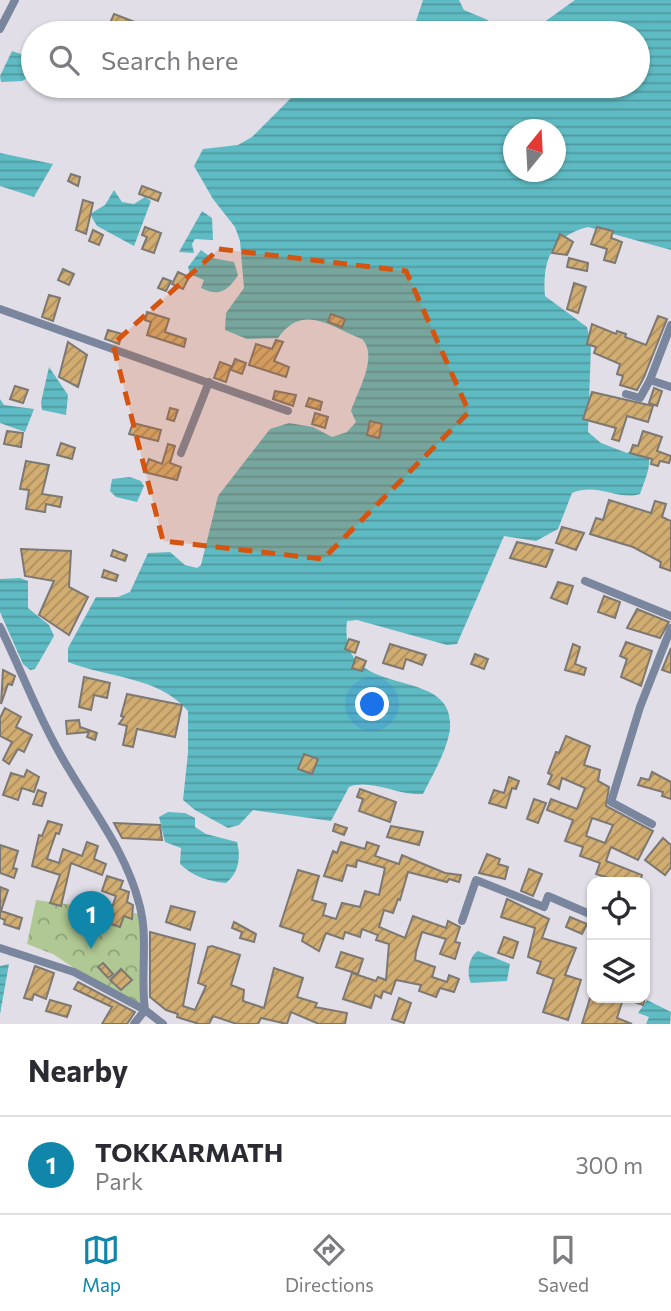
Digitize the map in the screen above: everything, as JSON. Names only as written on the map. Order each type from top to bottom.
[{"type":"street","points":[[0,29],[15,0]]},
{"type":"street","points":[[0,309],[288,411]]},
{"type":"street","points":[[626,394],[640,398],[650,380],[671,325]]},
{"type":"street","points":[[650,380],[671,387]]},
{"type":"street","points":[[181,453],[209,382]]},
{"type":"street","points":[[585,581],[671,616]]},
{"type":"street","points":[[0,626],[69,770],[111,832],[140,905],[145,949],[141,981],[145,1010],[134,1024]]},
{"type":"street","points":[[652,824],[611,802],[640,707],[671,628]]},
{"type":"street","points":[[462,921],[476,880],[544,907],[548,896],[587,913]]},
{"type":"street","points":[[0,948],[74,972],[145,1010],[163,1024]]},
{"type":"highlighted area","points":[[219,249],[406,271],[469,412],[323,559],[163,541],[113,344]]},
{"type":"green space","points":[[36,900],[141,914],[144,1004],[104,988],[53,954],[27,944]]},
{"type":"water","points":[[423,0],[459,0],[464,10],[488,20],[488,21],[416,21]]},
{"type":"water","points":[[575,0],[671,0],[671,250],[588,227],[575,231],[557,244],[548,262],[544,284],[545,296],[587,327],[591,345],[588,432],[601,443],[627,453],[644,444],[647,450],[649,463],[640,494],[632,496],[599,490],[581,490],[572,493],[558,529],[536,541],[504,536],[457,644],[447,645],[357,620],[347,621],[349,647],[360,664],[377,674],[435,695],[447,708],[449,736],[423,794],[357,785],[349,787],[331,821],[253,810],[239,825],[228,828],[195,810],[183,800],[188,753],[188,711],[176,700],[147,684],[68,662],[68,648],[96,597],[118,597],[130,592],[148,553],[170,552],[185,565],[197,568],[201,565],[218,496],[270,429],[289,423],[313,427],[332,437],[347,432],[356,422],[351,411],[368,364],[367,346],[362,339],[317,320],[297,322],[287,327],[278,338],[247,339],[225,330],[226,313],[244,288],[240,241],[235,227],[213,199],[194,166],[203,149],[238,145],[252,137],[291,98],[650,98],[650,21],[546,21]]},
{"type":"water","points":[[12,51],[21,54],[21,81],[1,82],[0,76]]},
{"type":"water","points":[[0,153],[53,164],[34,197],[0,186]]},
{"type":"water","points":[[114,190],[122,202],[134,204],[145,197],[151,201],[134,246],[97,226],[90,214],[105,205]]},
{"type":"water","points":[[202,211],[212,218],[213,240],[195,239],[192,244],[194,253],[179,252]]},
{"type":"water","points":[[201,250],[212,258],[234,262],[238,275],[227,289],[207,291],[201,288],[204,280],[190,274],[188,267]]},
{"type":"water","points":[[49,367],[68,395],[66,415],[42,410],[41,402]]},
{"type":"water","points":[[0,399],[4,405],[34,409],[25,432],[0,423]]},
{"type":"water","points":[[130,477],[141,481],[144,486],[137,502],[116,497],[110,491],[112,479]]},
{"type":"water","points":[[20,578],[28,581],[28,608],[49,625],[54,636],[35,669],[30,670],[23,664],[0,612],[0,579]]},
{"type":"water","points":[[168,812],[185,813],[195,818],[195,827],[206,834],[237,842],[238,864],[226,883],[202,878],[180,864],[181,848],[165,842],[159,817]]},
{"type":"water","points":[[478,951],[510,964],[507,981],[471,983],[469,966]]},
{"type":"water","points":[[9,964],[0,1014],[0,966]]},
{"type":"water","points":[[650,1002],[671,1012],[670,1024],[646,1024],[649,1017],[638,1013],[645,1003]]},
{"type":"building","points":[[114,14],[132,21],[111,21]]},
{"type":"building","points":[[71,174],[80,177],[78,186],[68,181]]},
{"type":"building","points":[[142,186],[161,193],[158,201],[139,194]]},
{"type":"building","points":[[83,200],[93,203],[86,234],[76,230]]},
{"type":"building","points":[[145,227],[161,233],[154,253],[142,249],[147,237],[142,235]]},
{"type":"building","points":[[597,227],[613,231],[611,238],[622,242],[615,263],[604,260],[607,249],[591,244]]},
{"type":"building","points":[[93,230],[103,235],[99,245],[89,241]]},
{"type":"building","points":[[560,234],[573,242],[567,255],[552,253]]},
{"type":"building","points":[[569,258],[588,263],[587,271],[567,267]]},
{"type":"building","points":[[63,269],[74,274],[69,285],[58,280]]},
{"type":"building","points":[[178,272],[189,277],[183,289],[172,284]]},
{"type":"building","points":[[163,278],[171,281],[166,291],[158,288]]},
{"type":"building","points":[[574,283],[586,287],[578,313],[567,309]]},
{"type":"building","points":[[49,295],[60,298],[53,321],[42,317]]},
{"type":"building","points":[[147,312],[169,319],[165,332],[186,339],[184,347],[147,335],[151,322],[145,320]]},
{"type":"building","points":[[331,314],[345,319],[342,327],[328,322]]},
{"type":"building","points":[[658,316],[667,319],[637,390],[620,385],[623,376],[617,374],[620,364],[594,353],[596,347],[587,344],[592,324],[616,334],[617,331],[626,334],[625,337],[646,345]]},
{"type":"building","points":[[108,330],[122,334],[119,344],[105,339]]},
{"type":"building","points":[[276,340],[283,342],[274,361],[289,367],[286,377],[249,365],[256,344],[272,349]]},
{"type":"building","points":[[68,342],[87,355],[78,387],[59,377]]},
{"type":"building","points":[[235,359],[246,363],[242,374],[231,370]]},
{"type":"building","points":[[220,362],[231,366],[226,382],[214,378]]},
{"type":"building","points":[[15,386],[28,390],[23,403],[10,399]]},
{"type":"building","points":[[654,388],[662,391],[657,406],[649,403]]},
{"type":"building","points":[[275,391],[296,395],[293,406],[273,399]]},
{"type":"building","points":[[592,392],[653,406],[648,422],[627,416],[619,441],[612,439],[616,428],[583,419]]},
{"type":"building","points":[[309,398],[322,402],[320,410],[306,406]]},
{"type":"building","points":[[170,408],[178,410],[174,421],[167,419]]},
{"type":"building","points":[[315,413],[328,417],[325,428],[312,424]]},
{"type":"building","points":[[370,421],[382,424],[379,438],[367,435]]},
{"type":"building","points":[[133,423],[161,430],[158,441],[129,434]]},
{"type":"building","points":[[7,431],[23,433],[21,447],[4,444]]},
{"type":"building","points":[[643,431],[662,437],[657,451],[671,456],[669,463],[660,461],[658,466],[651,464],[652,459],[630,453],[633,445],[638,446]]},
{"type":"building","points":[[61,443],[75,448],[72,459],[57,455]]},
{"type":"building","points":[[168,444],[175,446],[170,463],[181,467],[177,480],[144,472],[149,459],[162,464]]},
{"type":"building","points":[[26,461],[49,465],[42,494],[62,497],[60,507],[46,504],[45,512],[26,509],[29,490],[20,489]]},
{"type":"building","points":[[609,500],[651,513],[655,501],[666,504],[662,517],[671,521],[671,571],[660,567],[661,562],[633,547],[590,534],[596,518],[603,520]]},
{"type":"building","points":[[562,527],[584,533],[576,550],[556,543]]},
{"type":"building","points":[[517,542],[553,550],[546,567],[510,558]]},
{"type":"building","points":[[21,549],[71,551],[69,587],[88,597],[69,635],[39,615],[54,581],[25,576]]},
{"type":"building","points":[[113,550],[127,555],[125,561],[111,556]]},
{"type":"building","points":[[104,570],[118,575],[116,581],[102,577]]},
{"type":"building","points":[[558,582],[573,586],[567,604],[551,598]]},
{"type":"building","points":[[604,596],[620,602],[615,618],[598,612]]},
{"type":"building","points":[[637,609],[669,622],[660,638],[627,628]]},
{"type":"building","points":[[349,639],[359,642],[355,653],[345,649]]},
{"type":"building","points":[[626,642],[652,651],[641,686],[621,677],[627,659],[620,656]]},
{"type":"building","points":[[390,644],[426,655],[422,665],[406,659],[403,669],[383,663]]},
{"type":"building","points":[[573,644],[580,647],[575,664],[586,668],[584,675],[565,670]]},
{"type":"building","points":[[671,648],[671,673],[662,670]]},
{"type":"building","points":[[475,654],[488,659],[484,669],[471,664]]},
{"type":"building","points":[[356,657],[366,661],[362,671],[352,668]]},
{"type":"building","points":[[3,670],[15,676],[12,685],[8,684],[1,704]]},
{"type":"building","points":[[84,677],[110,683],[107,698],[94,695],[91,710],[79,707]]},
{"type":"building","points":[[127,694],[182,705],[175,737],[137,729],[133,747],[123,745],[127,726],[119,724],[124,717],[121,716]]},
{"type":"building","points":[[5,708],[21,717],[16,727],[32,735],[24,752],[18,749],[9,764],[3,760],[12,742],[0,736],[0,718]]},
{"type":"building","points":[[79,720],[80,727],[97,733],[95,740],[87,737],[89,732],[67,734],[66,721]]},
{"type":"building","points":[[566,736],[590,746],[584,765],[600,770],[598,781],[609,787],[606,806],[653,831],[638,860],[611,847],[606,861],[641,877],[606,877],[596,874],[600,863],[580,856],[583,847],[565,841],[573,820],[547,810],[551,799],[577,809],[585,788],[562,778],[559,789],[548,784],[552,775],[548,773],[556,752],[559,753]],"holes":[[[592,818],[613,825],[605,843],[586,836]]]},
{"type":"building","points":[[304,754],[318,759],[312,774],[298,769]]},
{"type":"building","points":[[27,770],[39,777],[34,792],[22,788],[18,800],[3,795],[11,773],[24,777]]},
{"type":"building","points":[[652,772],[671,782],[671,799],[662,796],[663,792],[638,785],[641,778],[649,780]]},
{"type":"building","points":[[509,777],[519,781],[516,789],[512,788],[506,808],[489,803],[494,790],[504,793]]},
{"type":"building","points":[[360,789],[396,802],[390,822],[359,811],[363,799],[357,797]]},
{"type":"building","points":[[38,790],[46,793],[42,806],[33,804]]},
{"type":"building","points":[[534,799],[546,803],[538,823],[527,819]]},
{"type":"building","points":[[48,821],[62,825],[59,834],[56,833],[47,859],[59,863],[63,849],[82,856],[87,842],[98,846],[94,859],[106,864],[102,875],[71,863],[61,906],[50,903],[60,875],[32,866],[39,835],[42,836]]},
{"type":"building","points":[[114,823],[160,825],[162,840],[122,838]]},
{"type":"building","points":[[335,824],[347,828],[344,835],[333,831]]},
{"type":"building","points":[[391,826],[423,832],[419,845],[387,837]]},
{"type":"building","points":[[663,838],[671,845],[671,867],[665,875],[645,860]]},
{"type":"building","points":[[341,842],[365,849],[367,842],[379,846],[375,856],[399,864],[402,855],[445,873],[461,875],[459,882],[449,879],[447,882],[408,872],[400,900],[398,899],[393,913],[384,910],[379,927],[405,938],[413,916],[446,928],[448,921],[460,927],[455,942],[460,943],[455,959],[440,954],[446,939],[422,932],[415,960],[435,967],[432,977],[447,982],[449,975],[459,979],[454,992],[440,988],[436,997],[419,991],[421,985],[396,980],[391,994],[383,991],[381,998],[375,995],[371,1008],[343,999],[352,973],[376,981],[378,977],[386,980],[389,944],[376,940],[378,935],[362,929],[360,937],[345,932],[343,939],[326,933],[319,951],[302,941],[304,934],[280,926],[298,870],[319,876],[312,900],[326,904],[323,915],[336,919],[342,903],[360,907],[365,891],[379,895],[385,868],[357,860],[356,867],[347,865],[342,881],[324,876],[333,851],[337,853]]},
{"type":"building","points":[[0,845],[18,851],[13,868],[17,869],[14,878],[0,873]]},
{"type":"building","points":[[487,854],[500,859],[498,864],[508,867],[505,879],[479,873]]},
{"type":"building","points":[[529,869],[542,874],[533,896],[521,891]]},
{"type":"building","points":[[107,876],[123,881],[120,889],[129,892],[127,902],[133,905],[132,919],[124,916],[120,927],[111,924],[114,914],[110,913],[116,896],[102,891]]},
{"type":"building","points":[[0,887],[8,890],[1,911],[22,918],[19,929],[4,924],[5,920],[0,918]]},
{"type":"building","points":[[507,899],[549,919],[542,938],[576,948],[565,975],[581,980],[568,1020],[543,1012],[554,979],[537,973],[541,962],[528,957],[535,928],[501,917]]},
{"type":"building","points":[[171,906],[195,912],[190,930],[166,922]]},
{"type":"building","points":[[570,917],[587,924],[582,934],[566,927]]},
{"type":"building","points":[[234,922],[256,934],[254,942],[240,938],[242,932],[232,928]]},
{"type":"building","points":[[150,932],[195,944],[183,1006],[195,1010],[206,986],[198,983],[208,947],[212,946],[240,955],[231,985],[244,990],[243,1001],[264,1008],[274,968],[303,978],[297,997],[317,1003],[315,1007],[347,1013],[345,1024],[319,1024],[291,1012],[287,1024],[261,1018],[258,1024],[237,1024],[213,1016],[209,1024],[199,1024],[177,1017],[178,1014],[166,1010],[150,997]]},
{"type":"building","points":[[504,937],[518,942],[513,958],[498,953]]},
{"type":"building","points":[[341,952],[363,959],[358,974],[336,967]]},
{"type":"building","points":[[103,963],[113,974],[108,978],[98,967]]},
{"type":"building","points":[[35,966],[54,973],[46,999],[34,994],[32,1000],[24,998]]},
{"type":"building","points":[[121,969],[132,980],[121,990],[110,980]]},
{"type":"building","points":[[78,982],[135,1012],[127,1024],[102,1024],[112,1007],[74,989]]},
{"type":"building","points":[[399,998],[411,1003],[404,1023],[392,1019]]},
{"type":"building","points":[[50,1000],[71,1006],[67,1017],[46,1011]]},
{"type":"building","points":[[588,1003],[622,1003],[617,1018],[632,1024],[582,1024]]},
{"type":"place","name":"TOKKARMATH","points":[[91,949]]}]
